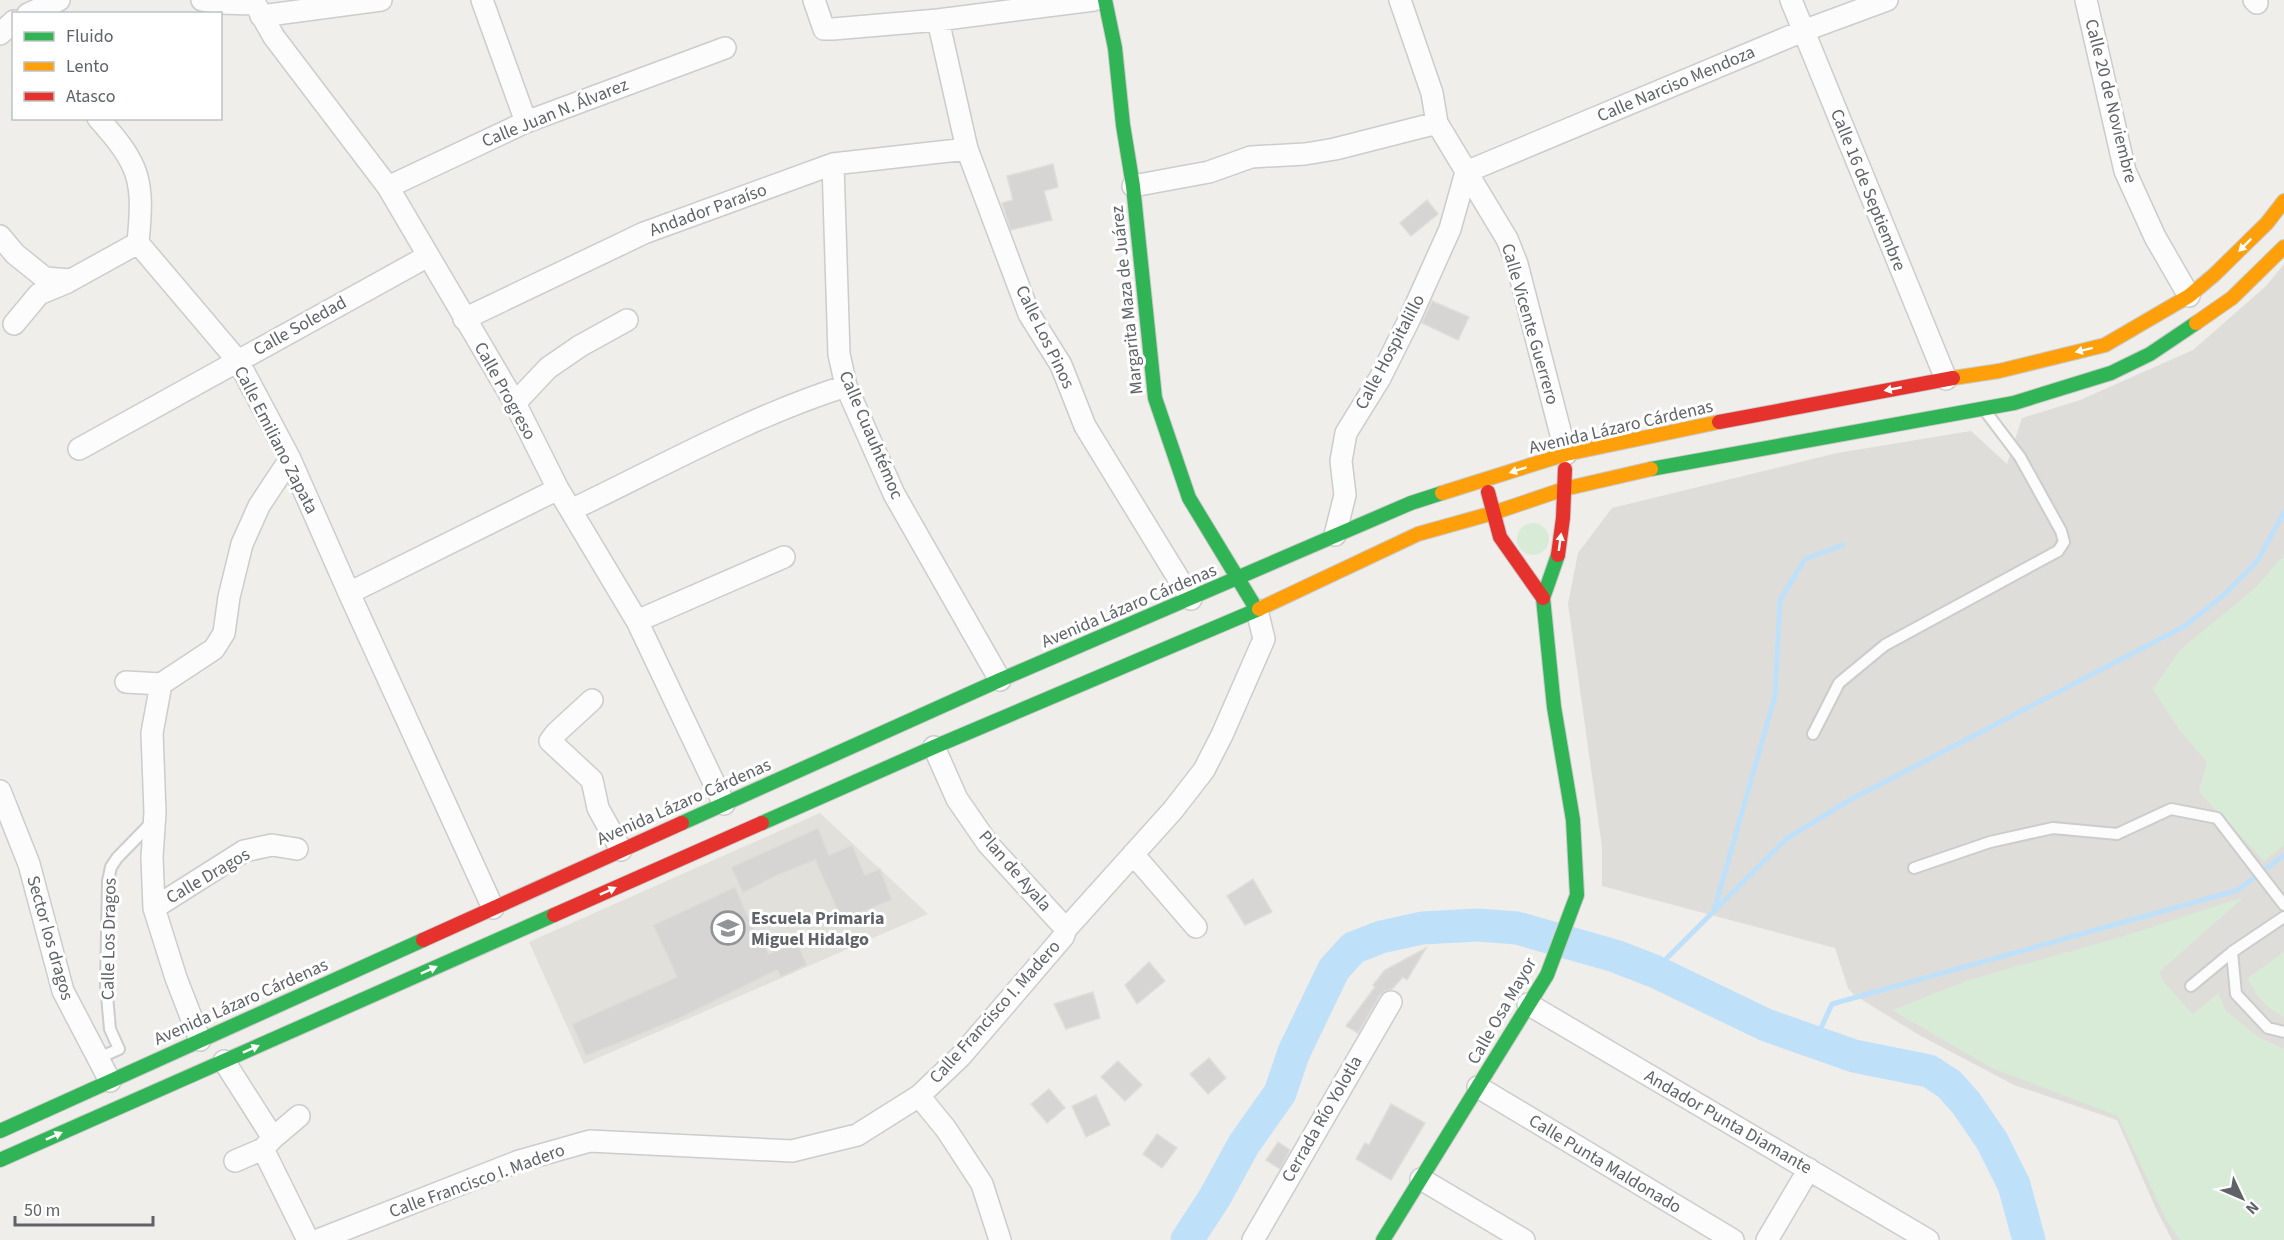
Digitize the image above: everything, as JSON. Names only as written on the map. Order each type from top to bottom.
[{"type":"main road","name":"Margarita Maza de Juárez","points":[[1105,0],[1115,48],[1123,125],[1133,186],[1155,398],[1189,498],[1257,610]]},
{"type":"main road","name":"Avenida Lázaro Cárdenas","points":[[0,1131],[1000,680],[1411,503],[1566,454],[1656,434],[1999,371],[2105,345],[2189,296],[2267,223],[2284,201]]},
{"type":"main road","points":[[8,1156],[934,747],[1257,610],[1418,534],[1493,513],[1564,489],[1681,462],[2014,403],[2111,373],[2150,354],[2232,298],[2284,247]]},
{"type":"main road","name":"Calle Osa Mayor","points":[[1383,1240],[1547,975],[1576,895],[1573,820],[1554,707],[1543,598],[1558,558],[1563,518],[1566,454]]},
{"type":"main road","name":"Calle Osa Mayor","points":[[1485,480],[1500,537],[1543,598]]},
{"type":"street","points":[[35,12],[59,0]]},
{"type":"street","points":[[202,0],[256,7],[381,0]]},
{"type":"street","points":[[482,0],[525,122]]},
{"type":"street","points":[[814,0],[824,29],[938,20],[1094,0]]},
{"type":"street","name":"Calle Vicente Guerrero","points":[[1400,0],[1432,93],[1437,123],[1507,239],[1516,264],[1566,454]]},
{"type":"street","name":"Calle 16 de Septiembre","points":[[1791,0],[1946,379]]},
{"type":"street","name":"Calle Narciso Mendoza","points":[[1466,172],[1803,31],[1887,0]]},
{"type":"street","name":"Calle 20 de Noviembre","points":[[2086,0],[2125,171],[2155,237],[2189,296]]},
{"type":"street","name":"Calle Progreso","points":[[256,7],[274,38],[388,187],[515,403],[558,489],[637,621],[724,804]]},
{"type":"street","name":"Calle Los Pinos","points":[[938,20],[967,149],[1029,314],[1061,366],[1085,426],[1191,599]]},
{"type":"street","name":"Calle Juan N. Álvarez","points":[[388,187],[525,122],[726,48]]},
{"type":"street","points":[[14,324],[39,294],[71,280],[138,243],[142,205],[137,171],[123,146],[100,120]]},
{"type":"street","points":[[1133,186],[1209,172],[1251,157],[1305,154],[1335,149],[1437,123]]},
{"type":"street","name":"Andador Paraíso","points":[[464,319],[644,233],[833,164],[967,149]]},
{"type":"street","name":"Calle Cuauhtémoc","points":[[833,164],[839,354],[846,386],[894,494],[1000,680]]},
{"type":"street","name":"Calle Hospitalillo","points":[[1335,535],[1345,495],[1341,461],[1346,434],[1380,378],[1410,318],[1450,229],[1466,172]]},
{"type":"street","points":[[0,236],[15,255],[45,278],[71,280]]},
{"type":"street","name":"Calle Emiliano Zapata","points":[[138,243],[238,361],[290,459],[493,908]]},
{"type":"street","name":"Calle Soledad","points":[[79,449],[428,256]]},
{"type":"street","points":[[515,403],[548,368],[580,346],[627,320]]},
{"type":"street","points":[[571,510],[796,403],[846,386]]},
{"type":"street","points":[[126,682],[161,684],[214,649],[224,633],[229,597],[242,544],[259,506],[290,459]]},
{"type":"street","points":[[349,593],[558,489]]},
{"type":"street","points":[[637,621],[784,557]]},
{"type":"street","name":"Calle Francisco I. Madero","points":[[318,1240],[519,1161],[590,1141],[792,1151],[857,1135],[919,1096],[961,1056],[1063,936],[1066,929],[1173,810],[1204,770],[1264,639],[1257,610]]},
{"type":"street","points":[[161,684],[152,734],[155,812],[152,857],[154,908],[176,978],[200,1040]]},
{"type":"street","points":[[592,700],[550,741],[592,780],[598,808],[621,850]]},
{"type":"street","name":"Plan de Ayala","points":[[934,747],[957,799],[987,844],[1066,929]]},
{"type":"street","name":"Sector los dragos","points":[[0,790],[29,864],[63,991],[110,1081]]},
{"type":"street","name":"Calle Dragos","points":[[154,908],[244,851],[272,845],[297,849]]},
{"type":"street","points":[[1132,854],[1196,927]]},
{"type":"street","name":"Cerrada Río Yolotla","points":[[1257,1239],[1391,1002]]},
{"type":"street","name":"Andador Punta Diamante","points":[[1528,1004],[1928,1240]]},
{"type":"street","points":[[224,1061],[268,1143],[308,1240]]},
{"type":"street","name":"Calle Punta Maldonado","points":[[1478,1087],[1733,1240]]},
{"type":"street","points":[[919,1096],[946,1129],[982,1184],[1000,1240]]},
{"type":"street","points":[[236,1161],[268,1143],[299,1116]]},
{"type":"street","points":[[0,1136],[8,1156]]},
{"type":"street","points":[[1767,1240],[1809,1169]]},
{"type":"street","points":[[1421,1179],[1524,1240]]},
{"type":"lane","points":[[1813,734],[1839,683],[1885,645],[2058,551],[2064,542],[2061,531],[2020,457],[1983,408]]},
{"type":"lane","points":[[1914,868],[1990,842],[2053,828],[2117,834],[2171,809],[2217,818],[2284,905]]},
{"type":"lane","name":"Calle Los Dragos","points":[[99,1058],[119,1049],[110,1029],[106,985],[108,881],[111,867],[154,821]]},
{"type":"lane","points":[[2191,986],[2232,952],[2284,917]]},
{"type":"lane","points":[[2232,952],[2236,994],[2268,1028],[2284,1032]]},
{"type":"shaded area","points":[[2284,264],[2284,1240],[2172,1240],[2117,1120],[2014,1085],[1919,1035],[1854,995],[1848,988],[1835,948],[1602,886],[1602,847],[1568,604],[1578,553],[1612,508],[1837,453],[1971,431],[2007,464],[2022,418],[2080,400],[2193,350],[2266,286]]},
{"type":"shaded area","name":"Escuela Primaria Miguel Hidalgo","points":[[820,813],[928,914],[584,1064],[529,942]]},
{"type":"green space","points":[[1533,523],[1544,528],[1549,539],[1544,550],[1533,555],[1522,550],[1517,539],[1522,528]]},
{"type":"green space","points":[[2284,555],[2284,845],[2264,861],[2199,792],[2207,762],[2180,731],[2153,689],[2180,650],[2255,588]]},
{"type":"green space","points":[[2244,897],[2159,972],[2165,984],[2193,1014],[2218,993],[2226,1011],[2258,1037],[2284,1049],[2284,1240],[2180,1240],[2168,1223],[2118,1116],[1992,1068],[1892,1010],[1969,980],[2121,937]]},
{"type":"green space","points":[[2284,952],[2284,1017],[2262,1001],[2248,978]]},
{"type":"building","points":[[1053,164],[1058,187],[1044,191],[1052,220],[1011,230],[1002,203],[1013,200],[1007,176]]},
{"type":"building","points":[[1427,200],[1438,214],[1411,236],[1400,223]]},
{"type":"building","points":[[1432,301],[1469,317],[1458,340],[1422,323]]},
{"type":"building","points":[[818,828],[829,855],[852,845],[865,875],[880,869],[892,900],[842,920],[815,860],[743,893],[731,867]]},
{"type":"building","points":[[1253,879],[1272,912],[1245,925],[1227,896]]},
{"type":"building","points":[[735,887],[759,941],[761,940],[769,954],[797,942],[807,965],[781,977],[777,970],[680,1018],[586,1056],[572,1024],[677,977],[653,925]]},
{"type":"building","points":[[1426,948],[1407,980],[1403,977],[1392,989],[1380,995],[1358,1033],[1346,1026],[1385,970]]},
{"type":"building","points":[[1149,962],[1165,981],[1137,1004],[1125,985]]},
{"type":"building","points":[[1093,992],[1100,1018],[1066,1029],[1054,1004]]},
{"type":"building","points":[[1209,1058],[1226,1078],[1208,1094],[1190,1074]]},
{"type":"building","points":[[1118,1061],[1142,1085],[1125,1101],[1101,1077]]},
{"type":"building","points":[[1049,1089],[1065,1108],[1047,1123],[1031,1104]]},
{"type":"building","points":[[1096,1095],[1110,1125],[1086,1137],[1072,1106]]},
{"type":"building","points":[[1391,1104],[1425,1123],[1391,1180],[1356,1159],[1365,1143],[1369,1145]]},
{"type":"building","points":[[1157,1134],[1177,1148],[1162,1168],[1143,1154]]},
{"type":"building","points":[[1278,1142],[1290,1150],[1280,1169],[1266,1160]]},
{"type":"waterway","points":[[1714,911],[1786,839],[1848,801],[2185,626],[2226,593],[2258,560],[2284,512]]},
{"type":"waterway","points":[[1654,971],[1714,911],[1775,696],[1780,600],[1805,559],[1843,545]]},
{"type":"waterway","points":[[1815,1041],[1832,1004],[2238,890],[2284,855]]},
{"type":"waterway","points":[[1187,1240],[1215,1197],[1244,1144],[1280,1093],[1294,1052],[1334,969],[1353,948],[1381,937],[1422,928],[1478,925],[1517,928],[1615,956],[1654,971],[1766,1025],[1854,1056],[1929,1071],[1949,1084],[1966,1103],[1992,1141],[2014,1185],[2029,1240]]},
{"type":"traffic: fast","points":[[1105,0],[1115,48],[1123,125],[1133,186],[1155,398],[1189,498],[1257,610]]},
{"type":"traffic: fast","points":[[1651,469],[2014,403],[2111,373],[2150,354],[2196,323]]},
{"type":"traffic: fast","points":[[682,823],[1000,680],[1411,503],[1442,493]]},
{"type":"traffic: fast","points":[[1383,1240],[1547,975],[1577,895],[1573,820],[1554,707],[1543,598],[1558,555]]},
{"type":"traffic: fast","points":[[762,823],[1259,609]]},
{"type":"traffic: fast","points":[[0,1160],[554,915]]},
{"type":"traffic: fast","points":[[0,1131],[423,940]]},
{"type":"traffic: slow","points":[[1953,378],[1999,371],[2105,345],[2189,296],[2267,223],[2284,201]]},
{"type":"traffic: slow","points":[[2196,323],[2232,298],[2284,247]]},
{"type":"traffic: slow","points":[[1442,493],[1566,454],[1719,422]]},
{"type":"traffic: slow","points":[[1259,609],[1418,534],[1493,513],[1564,489],[1651,469]]},
{"type":"traffic: jam","points":[[1719,422],[1953,378]]},
{"type":"traffic: jam","points":[[1558,555],[1563,518],[1565,469]]},
{"type":"traffic: jam","points":[[1488,492],[1500,537],[1543,598]]},
{"type":"traffic: jam","points":[[423,940],[682,823]]},
{"type":"traffic: jam","points":[[554,915],[762,823]]},
{"type":"place","name":"Escuela Primaria Miguel Hidalgo","points":[[728,928]]}]
